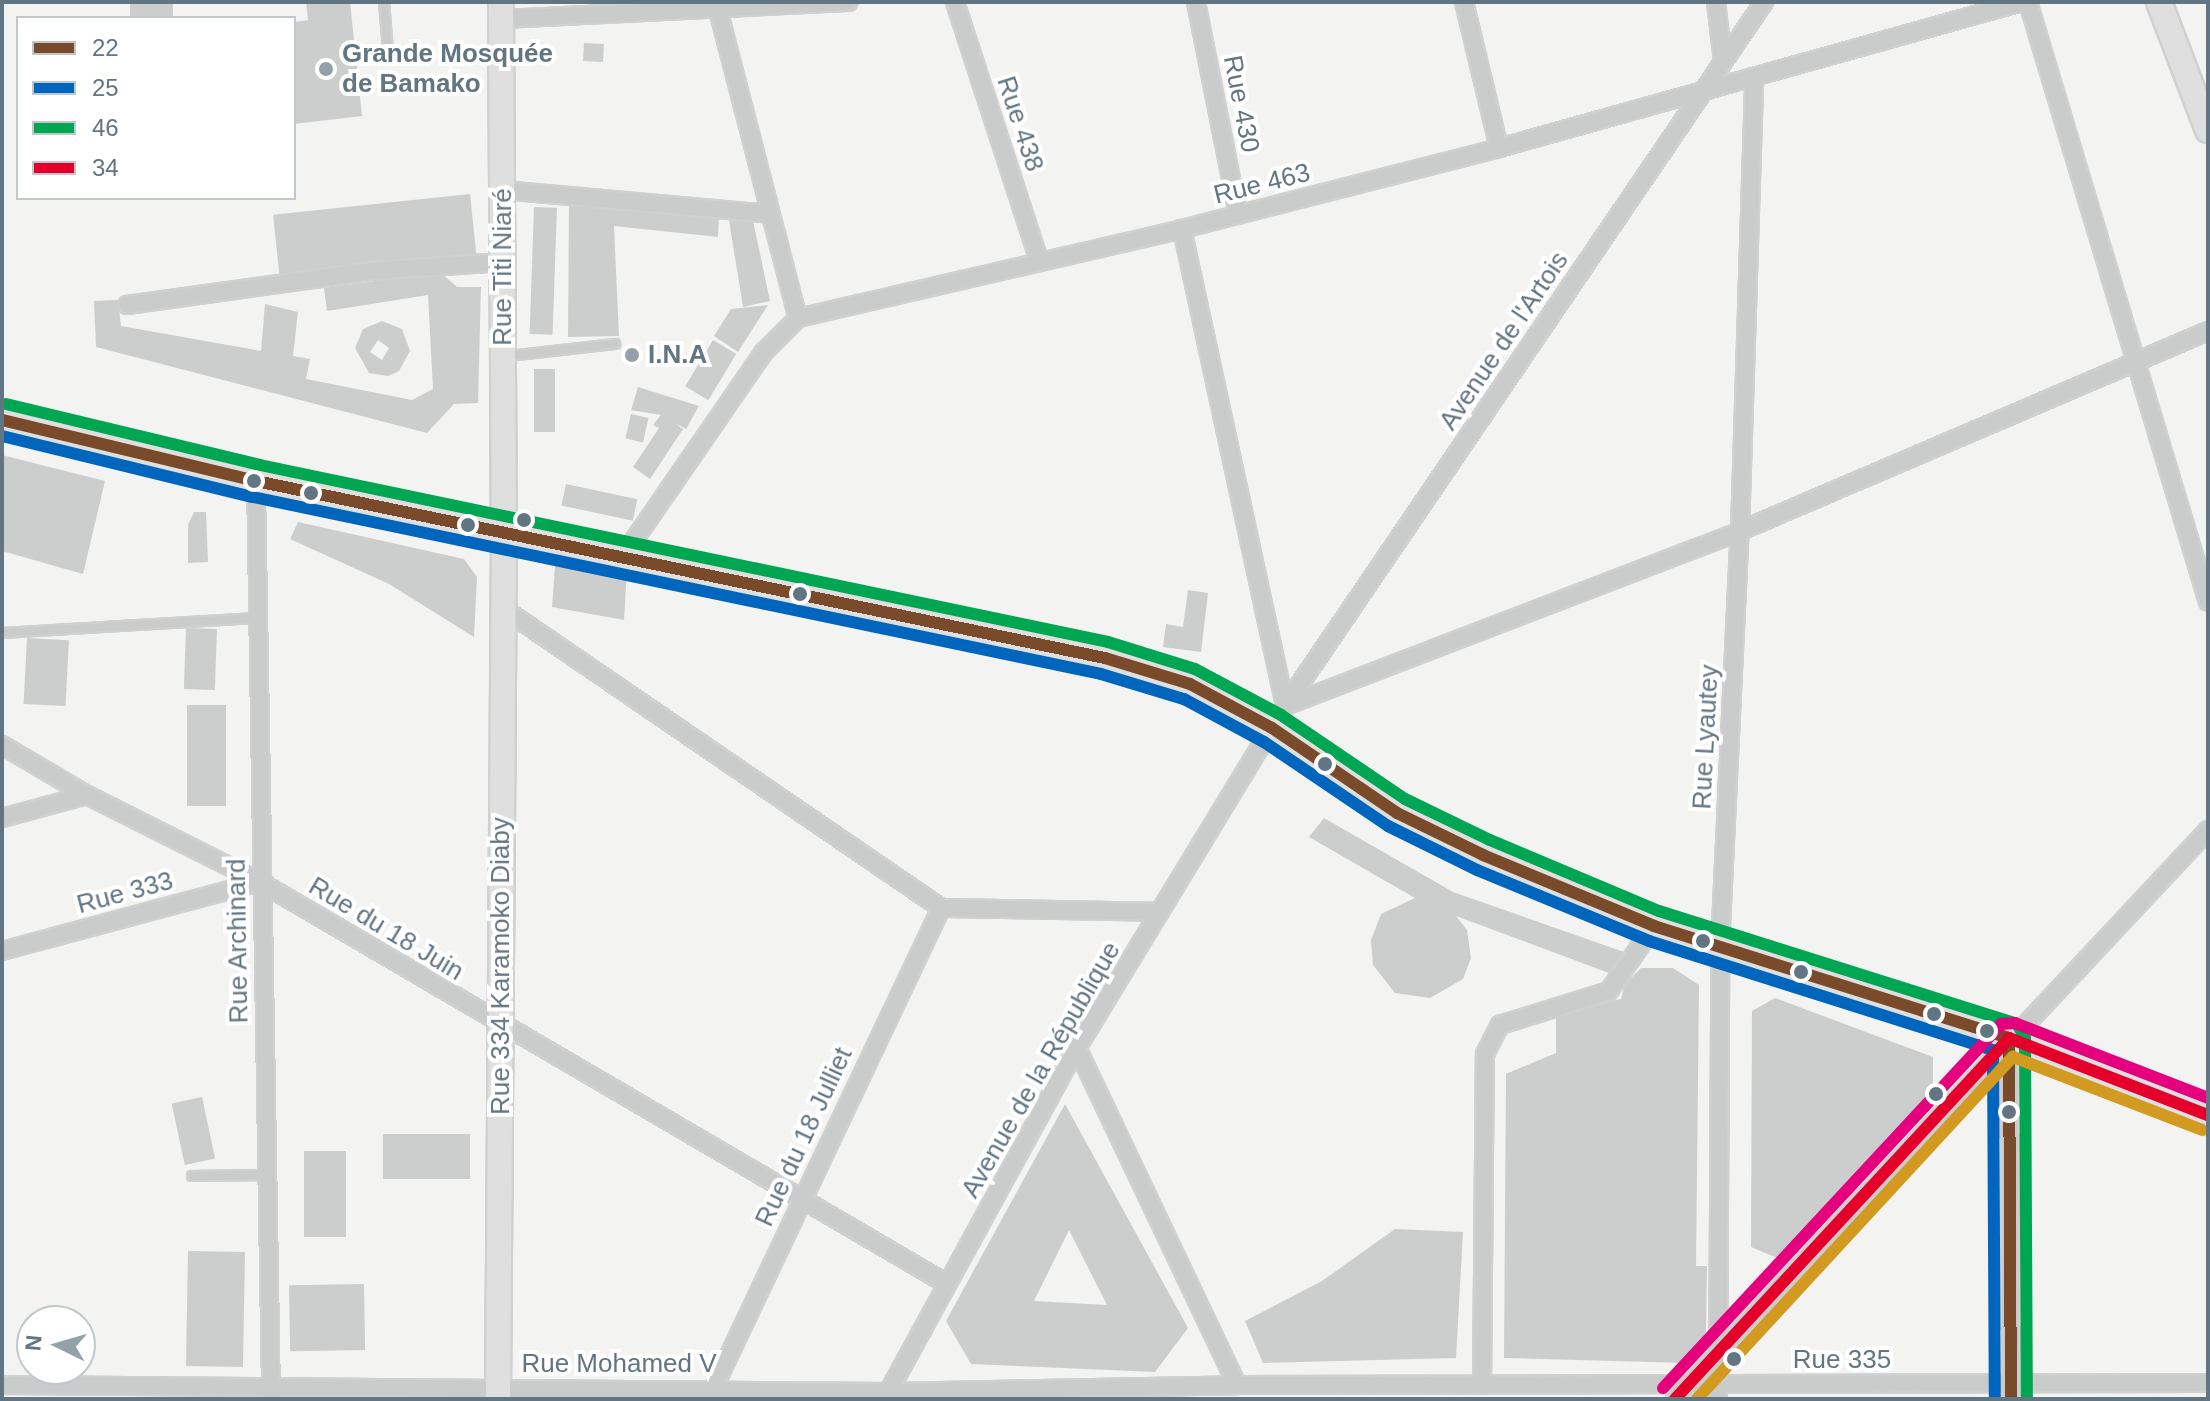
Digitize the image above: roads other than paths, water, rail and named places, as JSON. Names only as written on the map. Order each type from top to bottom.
[{"type":"main road","points":[[2159,2],[2208,130]]},
{"type":"main road","name":"Rue Titi Niaré","points":[[501,10],[504,532]]},
{"type":"main road","points":[[2,420],[256,481],[1105,658],[1190,684],[1278,717],[1397,813],[1654,926],[2009,1038],[2208,1115]]},
{"type":"main road","name":"Rue 334 Karamoko Diaby","points":[[498,1393],[504,532]]},
{"type":"street","points":[[501,10],[849,2]]},
{"type":"street","name":"Rue 438","points":[[955,2],[1039,260]]},
{"type":"street","name":"Rue 430","points":[[1196,2],[1238,215]]},
{"type":"street","points":[[1464,2],[1499,148]]},
{"type":"street","points":[[1716,2],[1723,61]]},
{"type":"street","name":"Avenue de l'Artois","points":[[1247,769],[1278,717],[1764,2]]},
{"type":"street","name":"Rue 463","points":[[798,318],[1182,229],[1499,148],[2022,2]]},
{"type":"street","points":[[2028,2],[2208,602]]},
{"type":"street","points":[[621,559],[764,352],[798,318],[716,5]]},
{"type":"street","name":"Rue Lyautey","points":[[1718,1391],[1720,948],[1740,531],[1754,78]]},
{"type":"street","points":[[502,190],[770,214]]},
{"type":"street","points":[[1182,229],[1278,717],[1740,531],[2208,331]]},
{"type":"street","points":[[127,305],[371,271],[503,262]]},
{"type":"street","name":"Rue Archinard","points":[[256,481],[260,882],[271,1394]]},
{"type":"street","points":[[504,609],[941,908],[1160,912]]},
{"type":"street","name":"Rue du 18 Juin","points":[[2,745],[87,795],[260,882],[501,1027],[802,1195],[947,1284]]},
{"type":"street","name":"Avenue de la République","points":[[886,1396],[1077,1048],[1247,769]]},
{"type":"street","points":[[2,818],[87,795]]},
{"type":"street","points":[[1675,1399],[2009,1038],[2208,830]]},
{"type":"street","name":"Rue 333","points":[[2,951],[260,882]]},
{"type":"street","name":"Rue du 18 Julliet","points":[[714,1387],[802,1195],[941,908]]},
{"type":"street","points":[[1482,1385],[1485,1054],[1500,1025],[1609,991],[1654,926]]},
{"type":"street","points":[[2009,1038],[2011,1391]]},
{"type":"street","points":[[1077,1048],[1237,1385]]},
{"type":"street","name":"Rue 335","points":[[1237,1385],[1689,1384],[1718,1391],[2011,1391],[2208,1383]]},
{"type":"street","name":"Rue Mohamed V","points":[[2,1385],[271,1394],[498,1393],[714,1387],[886,1396],[1129,1393],[1237,1385]]},
{"type":"lane","points":[[384,2],[388,51]]},
{"type":"lane","points":[[503,356],[554,354],[615,344]]},
{"type":"lane","points":[[2,633],[257,618]]},
{"type":"lane","points":[[192,1176],[267,1175]]},
{"type":"place","name":"Grande Mosquée de Bamako","points":[[326,69]]},
{"type":"place","name":"I.N.A","points":[[632,355]]}]
